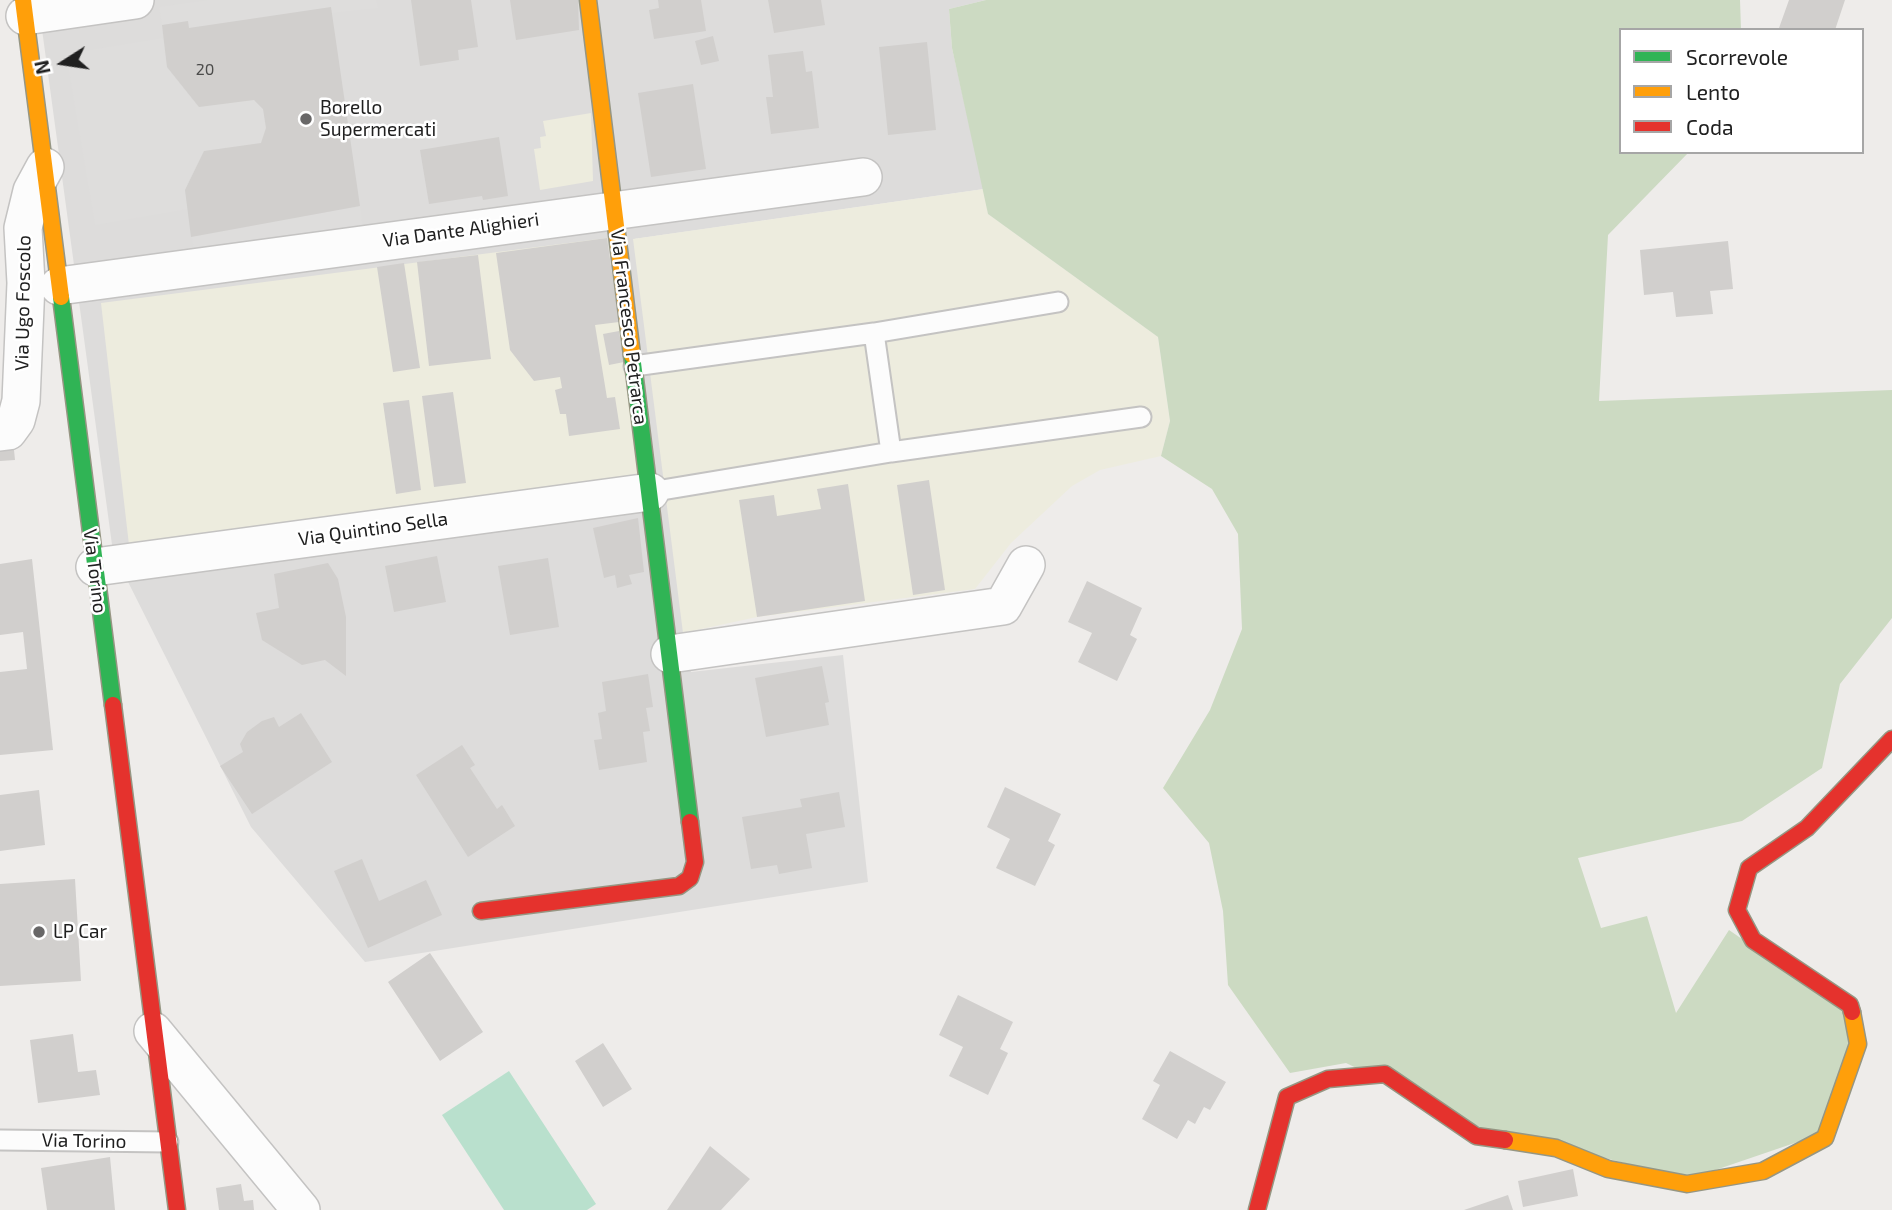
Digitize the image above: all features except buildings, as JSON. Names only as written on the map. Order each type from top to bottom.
[{"type":"street","points":[[24,8],[135,0]]},
{"type":"street","name":"Via Francesco Petrarca","points":[[481,911],[680,886],[690,878],[695,862],[588,0]]},
{"type":"street","name":"Via Torino","points":[[24,8],[177,1210]]},
{"type":"street","name":"Via Ugo Foscolo","points":[[0,432],[8,431],[16,420],[21,401],[26,283],[23,228],[33,191],[45,167]]},
{"type":"street","name":"Via Dante Alighieri","points":[[59,286],[863,177]]},
{"type":"street","name":"Via Quintino Sella","points":[[95,567],[650,492]]},
{"type":"street","points":[[670,654],[1003,606],[1026,565]]},
{"type":"street","points":[[1257,1210],[1287,1097],[1328,1079],[1385,1074],[1476,1136],[1556,1148],[1608,1169],[1687,1184],[1763,1171],[1825,1138],[1858,1044],[1850,1005],[1753,940],[1737,910],[1749,868],[1807,828],[1892,739]]},
{"type":"street","points":[[153,1031],[301,1210]]},
{"type":"lane","points":[[634,366],[874,333],[1058,302]]},
{"type":"lane","points":[[874,333],[891,452]]},
{"type":"lane","points":[[650,492],[891,452],[1141,417]]},
{"type":"lane","name":"Via Torino","points":[[0,1140],[168,1142]]},
{"type":"shaded area","points":[[38,0],[986,0],[949,9],[952,48],[984,189],[634,239],[691,672],[843,655],[868,882],[365,962],[251,827],[113,552]]},
{"type":"shaded area","points":[[209,0],[376,0],[378,8],[189,28],[187,21],[162,25],[159,7]]},
{"type":"shaded area","points":[[163,38],[167,67],[199,107],[254,100],[263,109],[266,128],[261,143],[204,151],[185,190],[188,209],[95,225],[66,54]]},
{"type":"shaded area","points":[[591,113],[593,181],[540,190],[534,149],[541,148],[540,137],[546,136],[543,121]]},
{"type":"shaded area","points":[[984,189],[988,214],[1158,337],[1170,421],[1161,456],[1100,470],[1072,486],[1011,543],[975,589],[757,617],[683,633],[633,239]]},
{"type":"shaded area","points":[[360,206],[364,235],[195,259],[192,237]]},
{"type":"shaded area","points":[[607,238],[641,474],[129,545],[101,303]]},
{"type":"green space","points":[[986,0],[1740,0],[1741,28],[1619,28],[1619,154],[1687,154],[1608,235],[1599,401],[1892,390],[1892,618],[1840,684],[1822,768],[1742,821],[1578,858],[1601,928],[1647,916],[1676,1013],[1729,930],[1843,1009],[1849,1045],[1821,1134],[1689,1179],[1480,1127],[1346,1063],[1290,1073],[1228,985],[1223,911],[1209,843],[1163,788],[1210,710],[1242,629],[1238,534],[1212,489],[1161,456],[1170,421],[1158,337],[988,214],[952,48],[949,9]]},
{"type":"green space","points":[[509,1071],[596,1204],[587,1210],[504,1210],[442,1115]]},
{"type":"traffic: fast","points":[[61,297],[113,705]]},
{"type":"traffic: fast","points":[[632,355],[690,822]]},
{"type":"traffic: slow","points":[[23,0],[61,297]]},
{"type":"traffic: slow","points":[[588,0],[632,355]]},
{"type":"traffic: slow","points":[[1505,1140],[1556,1148],[1608,1169],[1687,1184],[1763,1171],[1825,1138],[1858,1044],[1852,1012]]},
{"type":"traffic: jam","points":[[113,705],[177,1210]]},
{"type":"traffic: jam","points":[[1852,1012],[1850,1005],[1753,940],[1737,910],[1749,868],[1807,828],[1892,739]]},
{"type":"traffic: jam","points":[[481,911],[679,886],[690,878],[695,862],[690,822]]},
{"type":"traffic: jam","points":[[1257,1210],[1287,1097],[1328,1079],[1385,1074],[1476,1136],[1505,1140]]},
{"type":"place","name":"Borello Supermercati","points":[[306,119]]},
{"type":"place","name":"LP Car","points":[[39,932]]}]
